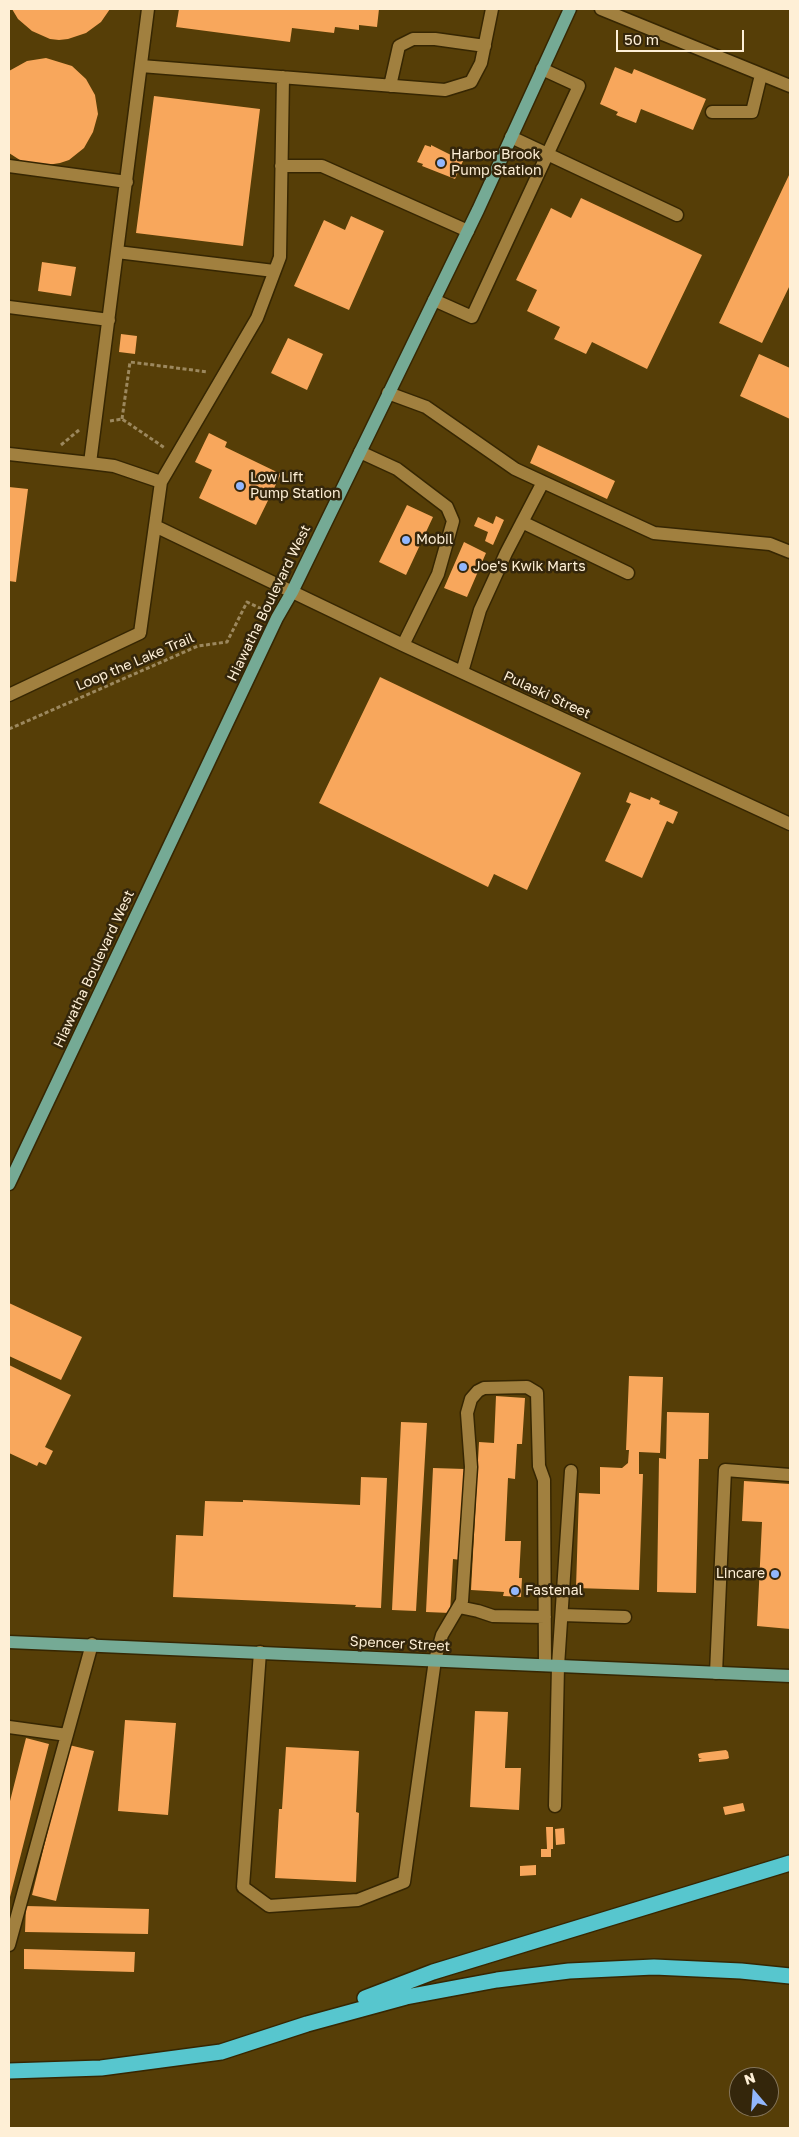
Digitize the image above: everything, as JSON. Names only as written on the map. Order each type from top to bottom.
[{"type":"highway","points":[[307,2024],[349,2005],[433,1972],[790,1863]]},
{"type":"highway","points":[[9,2071],[101,2068],[221,2052],[307,2024],[406,1996],[497,1980],[568,1971],[654,1967],[741,1971],[790,1976]]},
{"type":"main road","name":"Hiawatha Boulevard West","points":[[9,1184],[277,618],[292,592],[468,231],[570,9]]},
{"type":"main road","name":"Spencer Street","points":[[9,1642],[92,1644],[790,1676]]},
{"type":"street","points":[[90,463],[148,9]]},
{"type":"street","points":[[142,66],[445,90],[471,82],[481,63],[492,9]]},
{"type":"street","points":[[601,9],[790,86]]},
{"type":"street","points":[[390,86],[399,46],[413,39],[435,39],[485,46]]},
{"type":"street","points":[[434,300],[472,317],[579,86],[542,69]]},
{"type":"street","points":[[712,112],[752,112],[761,75]]},
{"type":"street","points":[[9,695],[140,633],[161,482],[257,318],[280,257],[283,77]]},
{"type":"street","points":[[511,137],[677,215]]},
{"type":"street","points":[[9,166],[126,182]]},
{"type":"street","points":[[281,166],[322,166],[468,231]]},
{"type":"street","points":[[118,252],[274,271]]},
{"type":"street","points":[[9,307],[109,320]]},
{"type":"street","points":[[388,393],[426,407],[515,470],[654,533],[770,544],[790,552]]},
{"type":"street","points":[[360,452],[397,469],[447,508],[452,521],[438,574],[403,645]]},
{"type":"street","points":[[9,454],[114,466],[161,482]]},
{"type":"street","points":[[462,672],[480,610],[543,482]]},
{"type":"street","points":[[522,522],[628,573]]},
{"type":"street","name":"Pulaski Street","points":[[155,526],[403,645],[790,824]]},
{"type":"street","points":[[260,1652],[243,1887],[269,1906],[358,1900],[404,1882],[435,1660],[442,1635],[462,1601],[471,1467],[467,1412],[478,1390],[484,1388],[527,1387],[537,1393],[539,1466],[544,1480],[545,1665]]},
{"type":"street","points":[[716,1672],[725,1470],[790,1475]]},
{"type":"street","points":[[555,1806],[558,1666],[571,1471]]},
{"type":"street","points":[[459,1607],[493,1616],[545,1616]]},
{"type":"street","points":[[562,1615],[624,1617]]},
{"type":"street","points":[[9,1945],[92,1644]]},
{"type":"street","points":[[9,1727],[67,1735]]},
{"type":"path","points":[[122,419],[130,362],[224,375]]},
{"type":"path","name":"Loop the Lake Trail","points":[[9,729],[198,646],[227,642],[247,602],[277,618]]},
{"type":"building","points":[[12,9],[110,9],[101,22],[86,33],[59,40],[50,39],[32,31],[18,19]]},
{"type":"building","points":[[179,9],[379,9],[377,27],[359,25],[359,30],[335,27],[334,33],[292,28],[290,42],[176,27]]},
{"type":"building","points":[[46,58],[72,66],[86,79],[95,95],[98,114],[93,132],[84,148],[69,160],[41,166],[23,162],[9,153],[9,71],[27,61]]},
{"type":"building","points":[[615,67],[632,74],[634,69],[706,99],[693,130],[641,109],[636,123],[616,115],[618,112],[600,104]]},
{"type":"building","points":[[154,96],[260,109],[243,246],[136,233]]},
{"type":"building","name":"Harbor Brook Pump Station","points":[[425,145],[431,147],[431,145],[463,161],[455,179],[422,166],[423,164],[417,162]]},
{"type":"building","points":[[790,173],[790,285],[762,343],[719,323]]},
{"type":"building","points":[[581,198],[702,255],[647,369],[592,342],[586,354],[554,339],[560,327],[527,311],[537,290],[516,280],[551,208],[571,218]]},
{"type":"building","points":[[351,216],[384,231],[349,310],[294,286],[324,220],[345,230]]},
{"type":"building","points":[[42,262],[76,267],[71,296],[38,291]]},
{"type":"building","points":[[121,334],[137,336],[135,354],[119,352]]},
{"type":"building","points":[[288,338],[323,354],[307,390],[271,373]]},
{"type":"building","points":[[759,354],[790,368],[790,419],[740,396]]},
{"type":"building","name":"Low Lift Pump Station","points":[[209,433],[227,442],[225,447],[281,474],[256,525],[199,498],[212,470],[195,462]]},
{"type":"building","points":[[538,445],[615,481],[607,499],[530,463]]},
{"type":"building","points":[[9,487],[28,489],[16,582],[9,581]]},
{"type":"building","points":[[407,505],[433,517],[406,575],[379,562]]},
{"type":"building","points":[[496,516],[504,520],[493,545],[485,541],[488,532],[474,526],[478,517],[493,524]]},
{"type":"building","points":[[464,542],[486,553],[467,597],[444,588]]},
{"type":"building","points":[[380,677],[581,773],[527,890],[494,874],[488,887],[319,803]]},
{"type":"building","points":[[630,792],[650,800],[651,797],[660,801],[659,804],[678,812],[673,824],[667,821],[642,878],[605,861],[631,804],[626,802]]},
{"type":"building","points":[[9,1303],[82,1337],[61,1380],[9,1356]]},
{"type":"building","points":[[9,1365],[71,1395],[45,1447],[53,1451],[46,1465],[39,1462],[37,1466],[9,1453]]},
{"type":"building","points":[[629,1376],[663,1377],[660,1453],[639,1452],[639,1474],[643,1474],[639,1590],[576,1588],[579,1493],[600,1494],[600,1467],[622,1468],[628,1463],[629,1450],[626,1450]]},
{"type":"building","points":[[496,1396],[525,1398],[522,1444],[517,1444],[515,1479],[508,1478],[505,1541],[521,1541],[519,1578],[522,1578],[521,1597],[503,1596],[504,1592],[471,1590],[479,1442],[494,1443]]},
{"type":"building","points":[[667,1412],[709,1413],[708,1459],[699,1459],[696,1593],[657,1592],[659,1458],[666,1459]]},
{"type":"building","points":[[401,1422],[427,1423],[416,1611],[392,1610]]},
{"type":"building","points":[[433,1468],[465,1469],[461,1560],[453,1559],[450,1613],[426,1612]]},
{"type":"building","points":[[361,1477],[387,1478],[381,1608],[355,1607],[356,1605],[173,1597],[176,1535],[203,1536],[205,1501],[243,1502],[243,1500],[360,1505]]},
{"type":"building","name":"Lincare","points":[[744,1481],[790,1484],[790,1629],[757,1626],[762,1522],[742,1521]]},
{"type":"building","points":[[475,1711],[508,1712],[505,1768],[521,1768],[519,1810],[470,1807]]},
{"type":"building","points":[[125,1720],[176,1723],[168,1815],[118,1811]]},
{"type":"building","points":[[26,1738],[49,1744],[9,1901],[9,1805]]},
{"type":"building","points":[[69,1745],[94,1751],[56,1901],[32,1895]]},
{"type":"building","points":[[286,1747],[359,1751],[356,1812],[359,1813],[356,1882],[275,1878],[279,1809],[282,1809]]},
{"type":"building","points":[[726,1750],[729,1758],[727,1759],[699,1762],[699,1759],[702,1758],[699,1758],[698,1754]]},
{"type":"building","points":[[743,1803],[745,1811],[725,1815],[723,1807]]},
{"type":"building","points":[[546,1827],[553,1827],[553,1849],[551,1849],[551,1857],[541,1857],[541,1849],[547,1849]]},
{"type":"building","points":[[564,1828],[565,1844],[556,1845],[555,1829]]},
{"type":"building","points":[[536,1865],[536,1875],[520,1876],[520,1866]]},
{"type":"building","points":[[26,1906],[149,1909],[148,1934],[25,1932]]},
{"type":"building","points":[[24,1949],[135,1952],[134,1972],[24,1969]]},
{"type":"place","name":"Harbor Brook Pump Station","points":[[441,163]]},
{"type":"place","name":"Low Lift Pump Station","points":[[240,486]]},
{"type":"place","name":"Mobil","points":[[406,540]]},
{"type":"place","name":"Joe's Kwik Marts","points":[[463,567]]},
{"type":"place","name":"Lincare","points":[[775,1574]]},
{"type":"place","name":"Fastenal","points":[[515,1591]]}]
